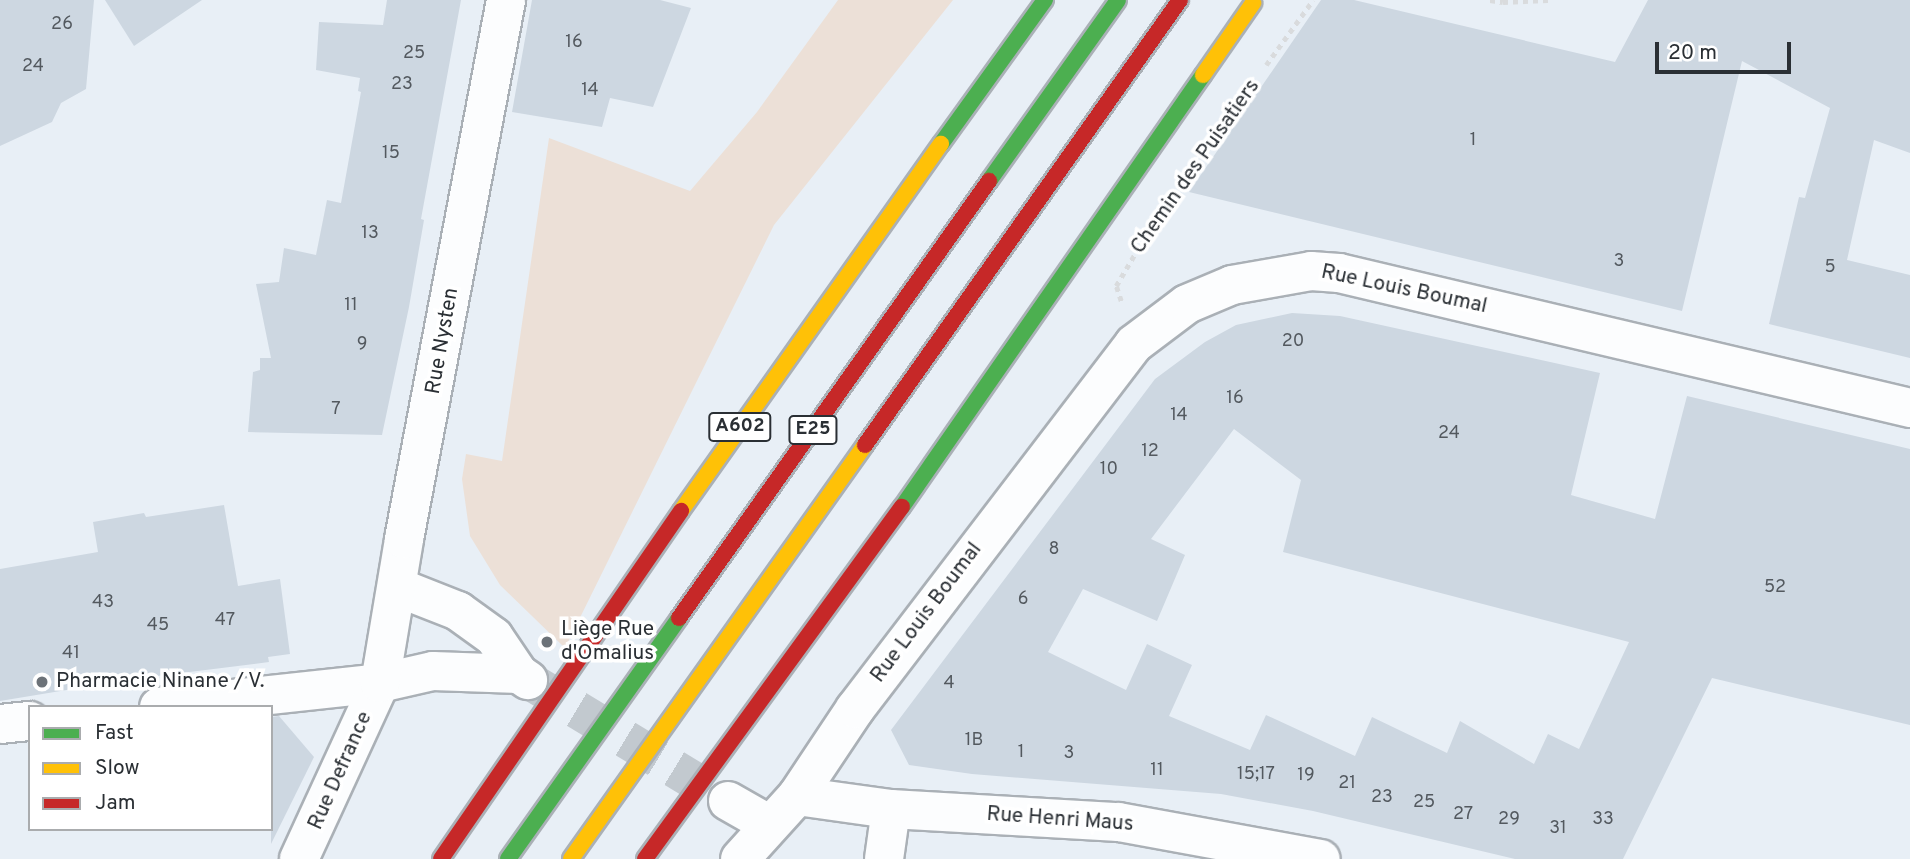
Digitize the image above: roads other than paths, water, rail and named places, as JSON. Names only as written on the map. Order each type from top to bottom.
[{"type":"highway","name":"A602","points":[[440,859],[778,371],[1045,0]]},
{"type":"highway","name":"E25","points":[[508,859],[1118,0]]},
{"type":"highway","name":"E25","points":[[571,859],[1180,0]]},
{"type":"highway","points":[[645,859],[889,526],[1253,3]]},
{"type":"street","name":"Rue Nysten","points":[[380,682],[506,0]]},
{"type":"street","name":"Rue Louis Boumal","points":[[740,859],[797,796],[863,699],[1133,344],[1187,304],[1232,285],[1311,271],[1339,273],[1910,408]]},
{"type":"street","points":[[177,705],[380,682],[433,671],[523,677],[494,637],[458,611],[397,587]]},
{"type":"street","name":"Rue Defrance","points":[[299,859],[380,682]]},
{"type":"street","points":[[0,724],[28,721]]},
{"type":"street","name":"Rue Henri Maus","points":[[797,796],[891,809],[1119,822],[1321,859]]},
{"type":"street","points":[[727,801],[770,825]]},
{"type":"street","points":[[884,859],[891,809]]},
{"type":"tunnel","points":[[528,680],[728,801]]},
{"type":"place","name":"Liège Rue d'Omalius","points":[[547,642]]},
{"type":"place","name":"Pharmacie Ninane / V.","points":[[42,682]]}]
